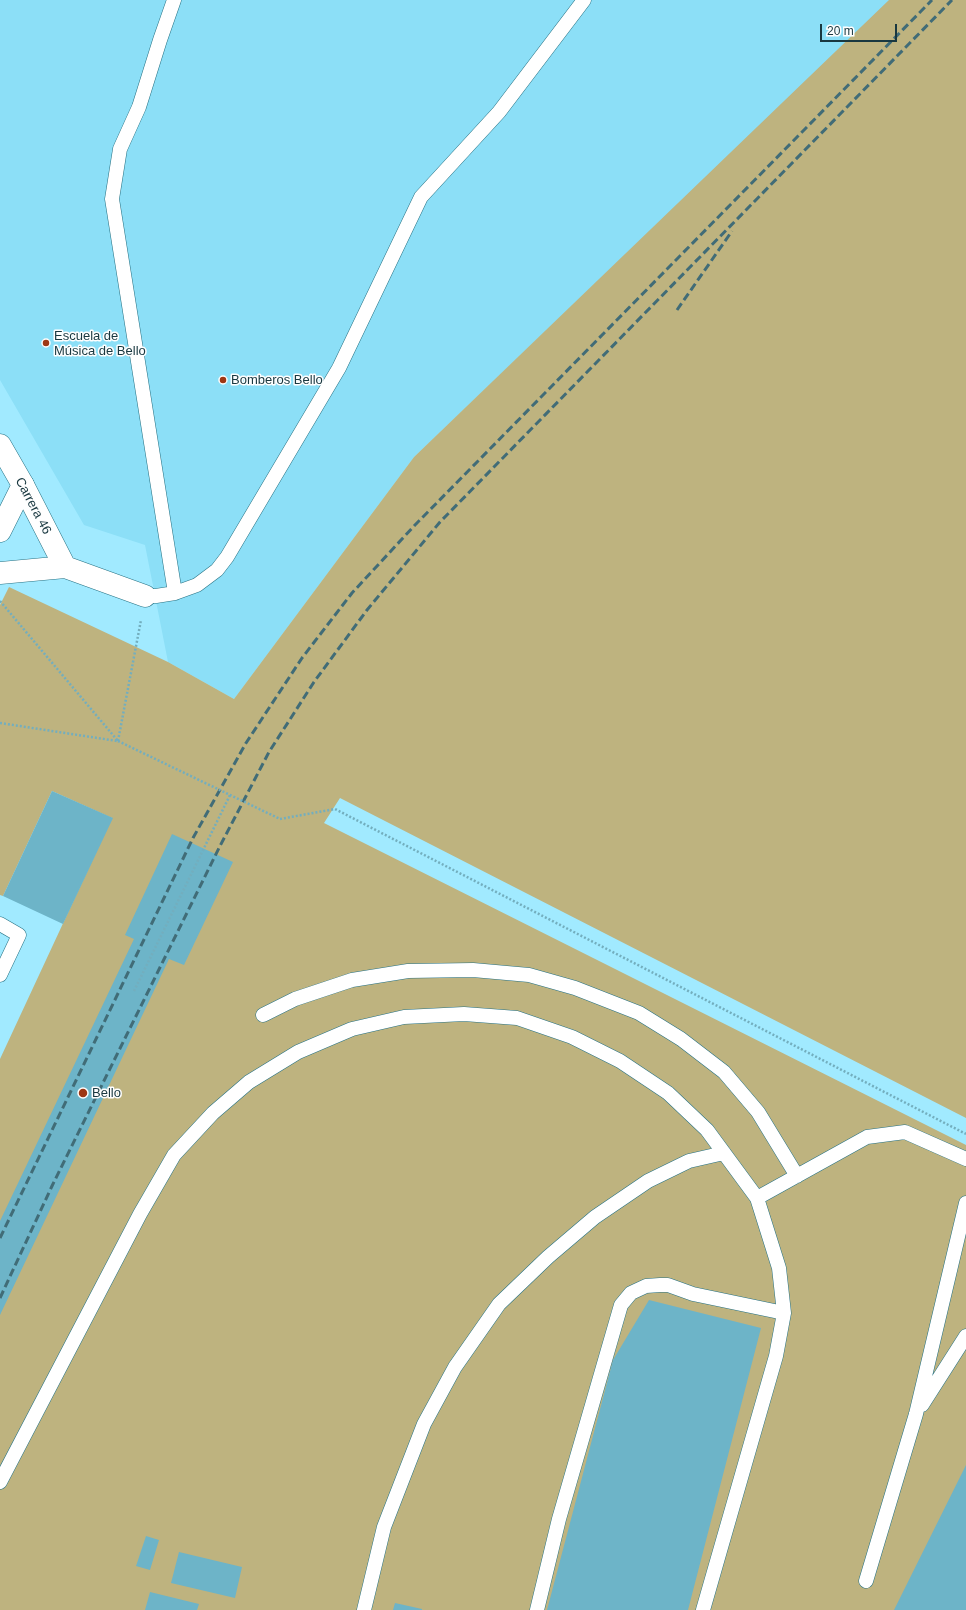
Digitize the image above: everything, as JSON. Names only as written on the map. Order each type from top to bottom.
[{"type":"street","name":"Carrera 46","points":[[0,445],[65,567]]},
{"type":"street","points":[[0,531],[22,485]]},
{"type":"street","points":[[0,573],[65,567],[146,596]]},
{"type":"lane","points":[[174,0],[139,107],[120,149],[112,199],[175,593]]},
{"type":"lane","points":[[146,596],[175,593],[197,585],[217,570],[339,368],[421,197],[499,112],[584,0]]},
{"type":"lane","points":[[0,924],[19,935],[0,976]]},
{"type":"lane","points":[[263,1014],[295,999],[352,980],[408,971],[473,970],[528,975],[567,986],[639,1013],[681,1039],[724,1072],[758,1112],[797,1176]]},
{"type":"lane","points":[[0,1482],[140,1214],[174,1155],[213,1113],[249,1082],[298,1052],[352,1029],[404,1017],[464,1014],[517,1018],[572,1037],[620,1061],[668,1093],[707,1130],[757,1198],[779,1268],[784,1313],[776,1356],[703,1610]]},
{"type":"lane","points":[[757,1198],[867,1137],[905,1132],[966,1158]]},
{"type":"lane","points":[[364,1610],[384,1527],[424,1424],[455,1367],[499,1304],[548,1257],[595,1217],[648,1181],[689,1162],[724,1153]]},
{"type":"lane","points":[[866,1581],[916,1414],[966,1203]]},
{"type":"lane","points":[[537,1610],[559,1519],[621,1305],[631,1293],[646,1286],[660,1284],[668,1285],[693,1294],[784,1313]]},
{"type":"lane","points":[[916,1414],[966,1336]]},
{"type":"path","points":[[118,741],[146,596]]},
{"type":"path","points":[[0,601],[118,741]]},
{"type":"path","points":[[0,723],[118,741],[280,819],[335,809],[966,1134]]},
{"type":"path","points":[[134,991],[230,796]]},
{"type":"shaded area","points":[[0,0],[892,0],[414,457],[234,699],[168,662],[145,545],[84,525],[0,380]]},
{"type":"shaded area","points":[[889,0],[966,0],[966,1118],[340,798],[324,823],[966,1145],[966,1610],[0,1610],[0,1059],[112,818],[52,791],[3,896],[0,895],[0,605],[9,587],[168,662],[234,699],[414,457]]},
{"type":"building","points":[[52,791],[113,818],[63,924],[3,896]]},
{"type":"building","name":"Bello","points":[[172,834],[233,862],[184,965],[169,959],[0,1315],[0,1221],[134,939],[125,935]]},
{"type":"building","points":[[649,1300],[761,1328],[688,1610],[547,1610],[613,1360]]},
{"type":"building","points":[[966,1465],[966,1610],[894,1610]]},
{"type":"building","points":[[146,1536],[159,1540],[150,1570],[136,1566]]},
{"type":"building","points":[[179,1552],[242,1567],[235,1598],[171,1583]]},
{"type":"building","points":[[150,1592],[199,1604],[197,1610],[145,1610]]},
{"type":"building","points":[[395,1603],[422,1609],[422,1610],[393,1610]]},
{"type":"railway","points":[[0,1238],[193,838],[246,743],[302,658],[352,593],[415,525],[932,0]]},
{"type":"railway","points":[[0,1298],[52,1186],[220,846],[269,752],[314,682],[367,610],[440,522],[952,0]]},
{"type":"railway","points":[[677,310],[732,231]]},
{"type":"place","name":"Escuela de Música de Bello","points":[[46,343]]},
{"type":"place","name":"Bomberos Bello","points":[[223,380]]},
{"type":"place","name":"Bello","points":[[83,1093]]}]
